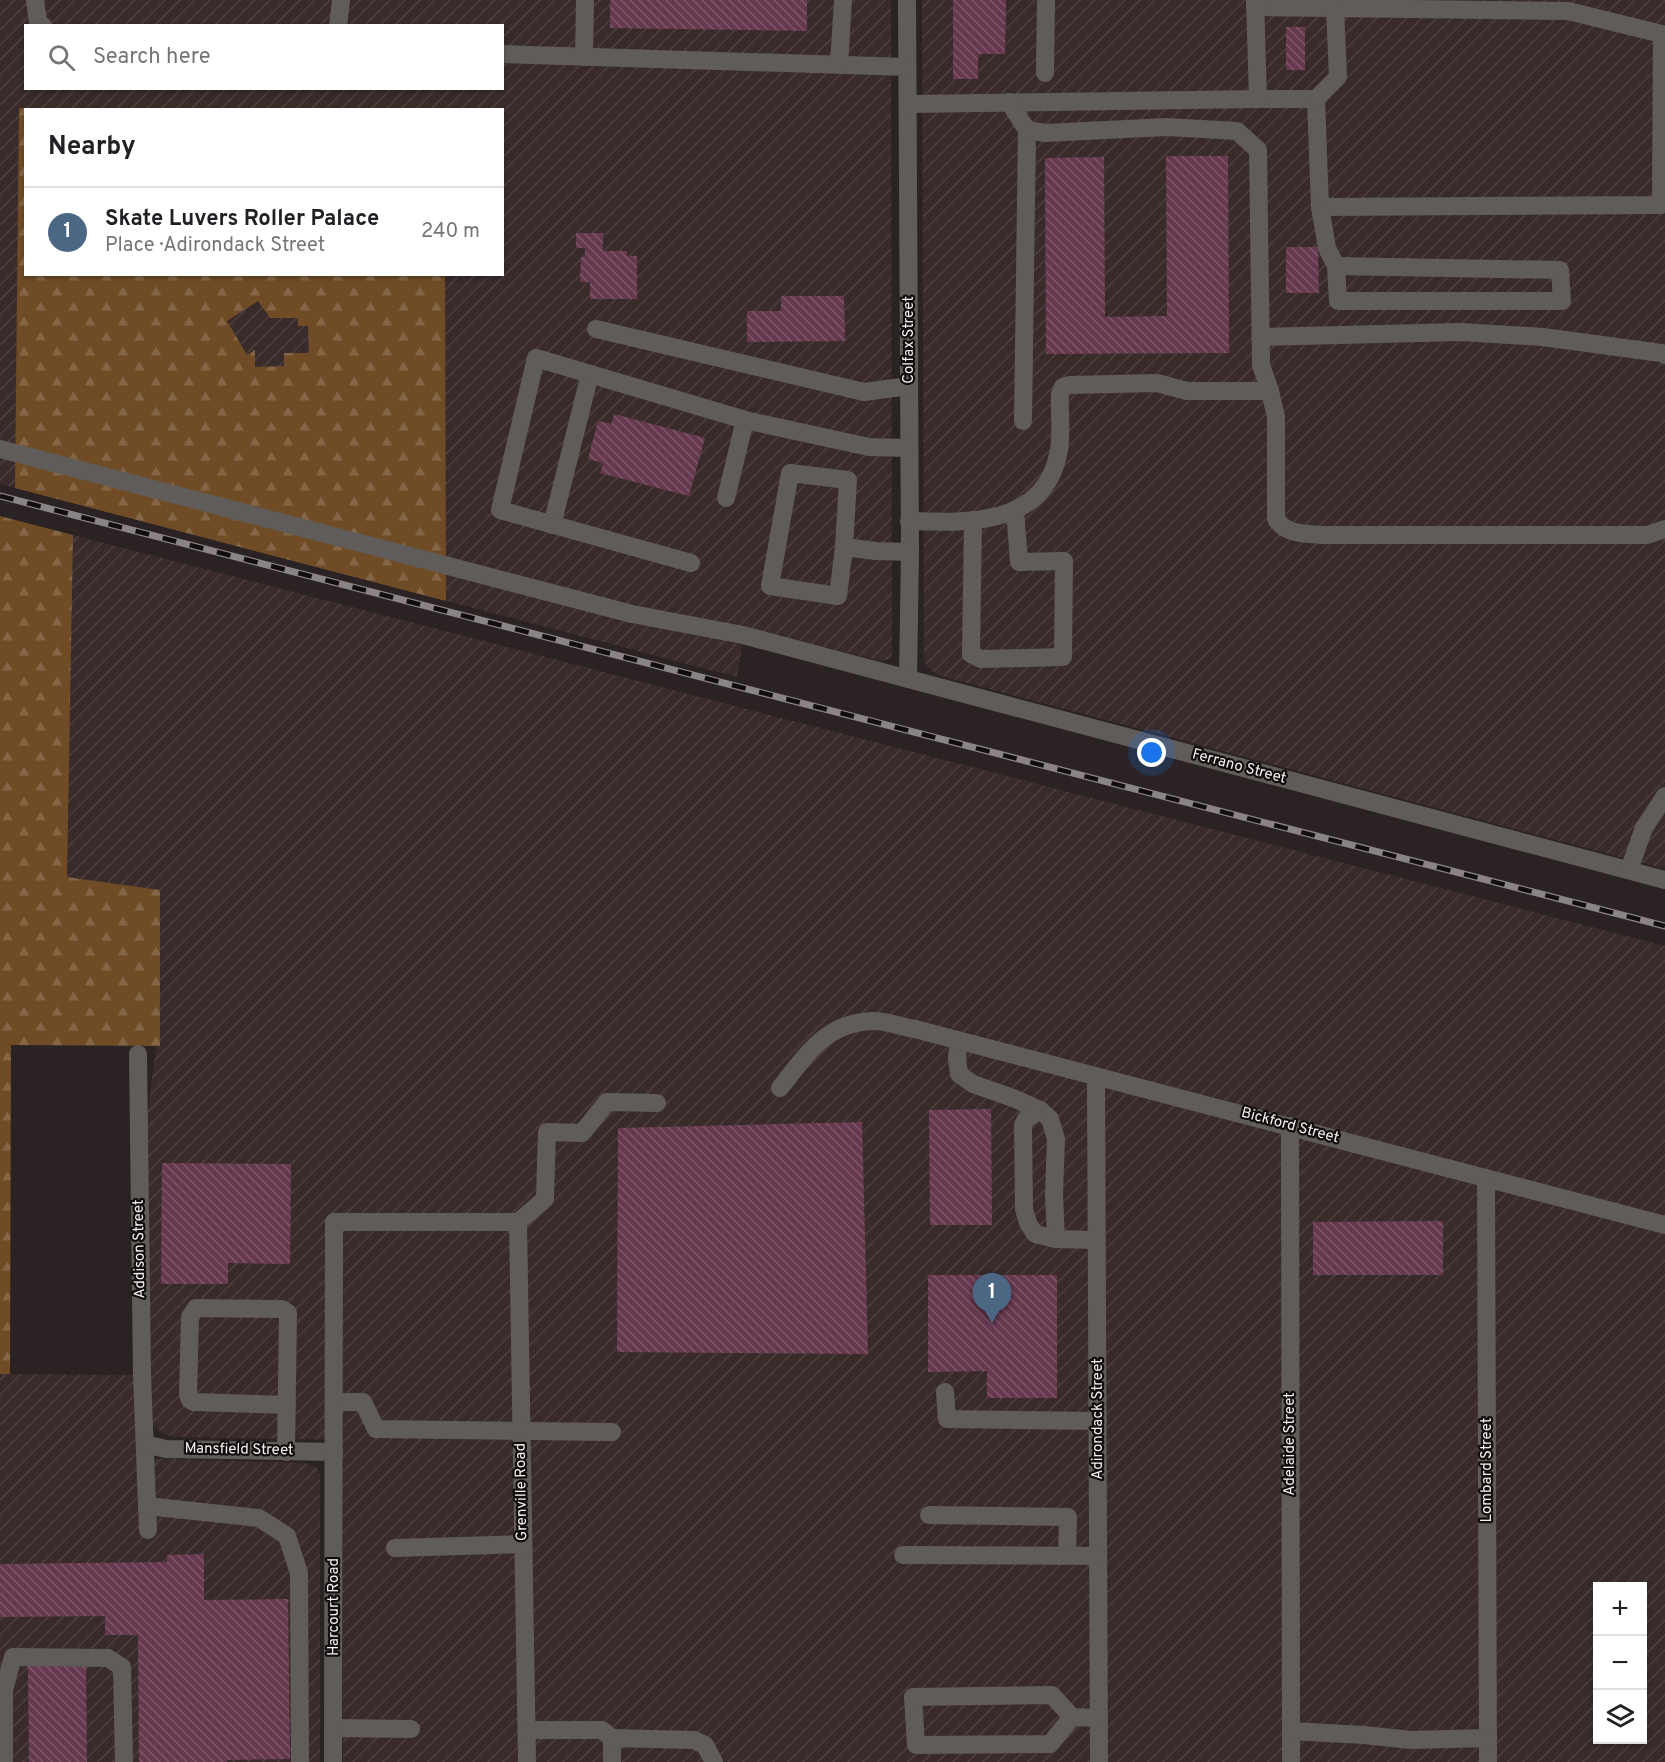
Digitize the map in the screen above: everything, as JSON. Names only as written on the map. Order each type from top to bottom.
[{"type":"street","points":[[36,0],[38,22],[40,24]]},
{"type":"street","points":[[338,24],[341,0]]},
{"type":"street","points":[[584,57],[585,0]]},
{"type":"street","points":[[839,65],[843,0]]},
{"type":"street","name":"Colfax Street","points":[[907,0],[910,552],[908,679]]},
{"type":"street","points":[[1045,73],[1046,0]]},
{"type":"street","points":[[1258,99],[1255,4],[1335,8],[1568,11],[1662,34],[1660,205],[1320,207]]},
{"type":"street","points":[[908,104],[1316,99],[1338,77],[1335,8]]},
{"type":"street","points":[[504,54],[907,67]]},
{"type":"street","points":[[1316,99],[1320,207],[1327,248],[1336,266],[1338,301],[1562,301],[1560,270],[1336,266]]},
{"type":"street","points":[[1009,102],[1028,129],[1023,421]]},
{"type":"street","points":[[1028,129],[1045,133],[1167,127],[1237,131],[1258,150],[1262,365],[1276,417],[1276,519],[1281,527],[1298,533],[1324,535],[1647,535],[1665,529]]},
{"type":"street","points":[[596,329],[864,392],[909,386]]},
{"type":"street","points":[[1261,337],[1461,332],[1543,337],[1665,355]]},
{"type":"street","points":[[691,563],[500,510],[536,358],[745,420],[869,447],[909,448]]},
{"type":"street","points":[[552,525],[590,374]]},
{"type":"street","points":[[909,521],[973,520],[1015,510],[1030,502],[1046,484],[1059,450],[1060,394],[1063,387],[1157,383],[1187,391],[1270,391]]},
{"type":"street","points":[[726,498],[745,420]]},
{"type":"street","name":"Ferrano Street","points":[[0,449],[632,614],[743,635],[1665,880]]},
{"type":"street","points":[[790,473],[848,480],[844,547],[838,596],[770,586],[790,473]]},
{"type":"street","points":[[973,520],[971,654],[981,659],[1063,657],[1064,561],[1019,562],[1015,510]]},
{"type":"street","points":[[844,547],[910,552]]},
{"type":"street","points":[[1629,870],[1644,828],[1664,799]]},
{"type":"street","name":"Bickford Street","points":[[780,1088],[815,1044],[844,1026],[875,1021],[915,1029],[1665,1225]]},
{"type":"street","points":[[959,1041],[957,1058],[959,1074],[974,1084],[1040,1110],[1050,1119],[1056,1139],[1054,1194],[1056,1239]]},
{"type":"street","name":"Addison Street","points":[[138,1054],[142,1375],[148,1530]]},
{"type":"street","name":"Adirondack Street","points":[[1096,1076],[1100,1762]]},
{"type":"street","points":[[518,1222],[545,1199],[547,1132],[582,1133],[607,1102],[657,1103]]},
{"type":"street","points":[[1040,1110],[1026,1119],[1023,1125],[1024,1209],[1028,1223],[1035,1234],[1056,1239],[1097,1240]]},
{"type":"street","name":"Adelaide Street","points":[[1290,1126],[1291,1762]]},
{"type":"street","name":"Lombard Street","points":[[1486,1178],[1488,1762]]},
{"type":"street","name":"Harcourt Road","points":[[333,1762],[334,1222],[518,1222]]},
{"type":"street","name":"Grenville Road","points":[[518,1222],[527,1762]]},
{"type":"street","points":[[286,1452],[287,1405],[288,1313],[282,1309],[196,1308],[190,1317],[188,1395],[190,1400],[287,1405]]},
{"type":"street","points":[[945,1392],[947,1419],[1098,1421]]},
{"type":"street","points":[[334,1402],[363,1402],[376,1429],[612,1431]]},
{"type":"street","name":"Mansfield Street","points":[[145,1444],[166,1449],[334,1452]]},
{"type":"street","points":[[147,1506],[259,1518],[287,1536],[299,1573],[300,1762]]},
{"type":"street","points":[[929,1515],[1068,1517],[1067,1556]]},
{"type":"street","points":[[395,1548],[522,1544]]},
{"type":"street","points":[[903,1555],[1098,1556]]},
{"type":"street","points":[[4,1762],[4,1690],[13,1657],[108,1658],[122,1667],[124,1762]]},
{"type":"street","points":[[1072,1717],[1050,1744],[916,1745],[914,1697],[1052,1695],[1072,1717],[1099,1718]]},
{"type":"street","points":[[333,1728],[411,1729]]},
{"type":"street","points":[[528,1730],[602,1730],[612,1738],[694,1740],[705,1745],[714,1762]]},
{"type":"street","points":[[1291,1731],[1412,1740],[1488,1738]]},
{"type":"street","points":[[612,1738],[612,1762]]},
{"type":"shaded area","points":[[0,0],[891,0],[892,655],[890,659],[881,661],[745,627],[737,677],[0,484]]},
{"type":"shaded area","points":[[922,0],[1665,0],[1665,869],[937,675],[927,666],[924,661]]},
{"type":"shaded area","points":[[73,535],[1665,946],[1665,1762],[343,1762],[342,1440],[177,1437],[163,1434],[154,1426],[150,1411],[146,1126],[156,1046],[159,1046],[159,890],[66,877]]},
{"type":"shaded area","points":[[0,1374],[134,1375],[139,1458],[305,1463],[317,1468],[320,1474],[320,1762],[0,1762]]},
{"type":"green space","points":[[19,108],[24,108],[24,276],[445,276],[446,601],[15,488]],"holes":[[[258,301],[270,318],[298,318],[298,326],[308,326],[309,353],[284,353],[284,366],[255,367],[255,350],[247,355],[227,321]]]},
{"type":"green space","points":[[0,516],[73,535],[67,877],[160,890],[160,1046],[11,1045],[10,1374],[0,1374]]},
{"type":"building","points":[[610,0],[807,0],[807,31],[610,28]]},
{"type":"building","points":[[953,0],[1006,0],[1005,54],[978,54],[978,79],[953,79]]},
{"type":"building","points":[[1286,27],[1305,27],[1305,70],[1286,70]]},
{"type":"building","points":[[1166,156],[1228,156],[1229,353],[1046,354],[1045,158],[1104,157],[1105,317],[1167,316]]},
{"type":"building","points":[[576,233],[603,233],[603,251],[627,251],[627,256],[637,256],[637,299],[590,299],[590,282],[580,282],[581,257],[585,257],[585,248],[576,248]]},
{"type":"building","points":[[1286,247],[1318,247],[1319,293],[1286,293]]},
{"type":"building","points":[[781,296],[844,296],[845,341],[747,342],[747,311],[781,311]]},
{"type":"building","points":[[614,414],[705,438],[689,496],[600,473],[603,463],[588,459],[598,421],[612,424]]},
{"type":"building","points":[[991,1109],[992,1225],[930,1225],[929,1110]]},
{"type":"building","points":[[862,1122],[868,1354],[617,1352],[618,1128]]},
{"type":"building","points":[[162,1163],[291,1164],[290,1264],[228,1263],[228,1284],[161,1284]]},
{"type":"building","points":[[1443,1221],[1443,1275],[1313,1275],[1313,1222]]},
{"type":"building","points":[[928,1275],[1057,1275],[1057,1398],[987,1398],[987,1371],[928,1372]]},
{"type":"building","points":[[204,1554],[204,1600],[288,1599],[290,1759],[139,1762],[138,1635],[105,1635],[105,1616],[0,1617],[0,1564],[167,1562],[167,1555]]},
{"type":"building","points":[[86,1665],[87,1762],[29,1762],[28,1666]]},
{"type":"railway","points":[[0,496],[1665,926]]},
{"type":"place","name":"Skate Luvers Roller Palace","points":[[992,1323]]}]
